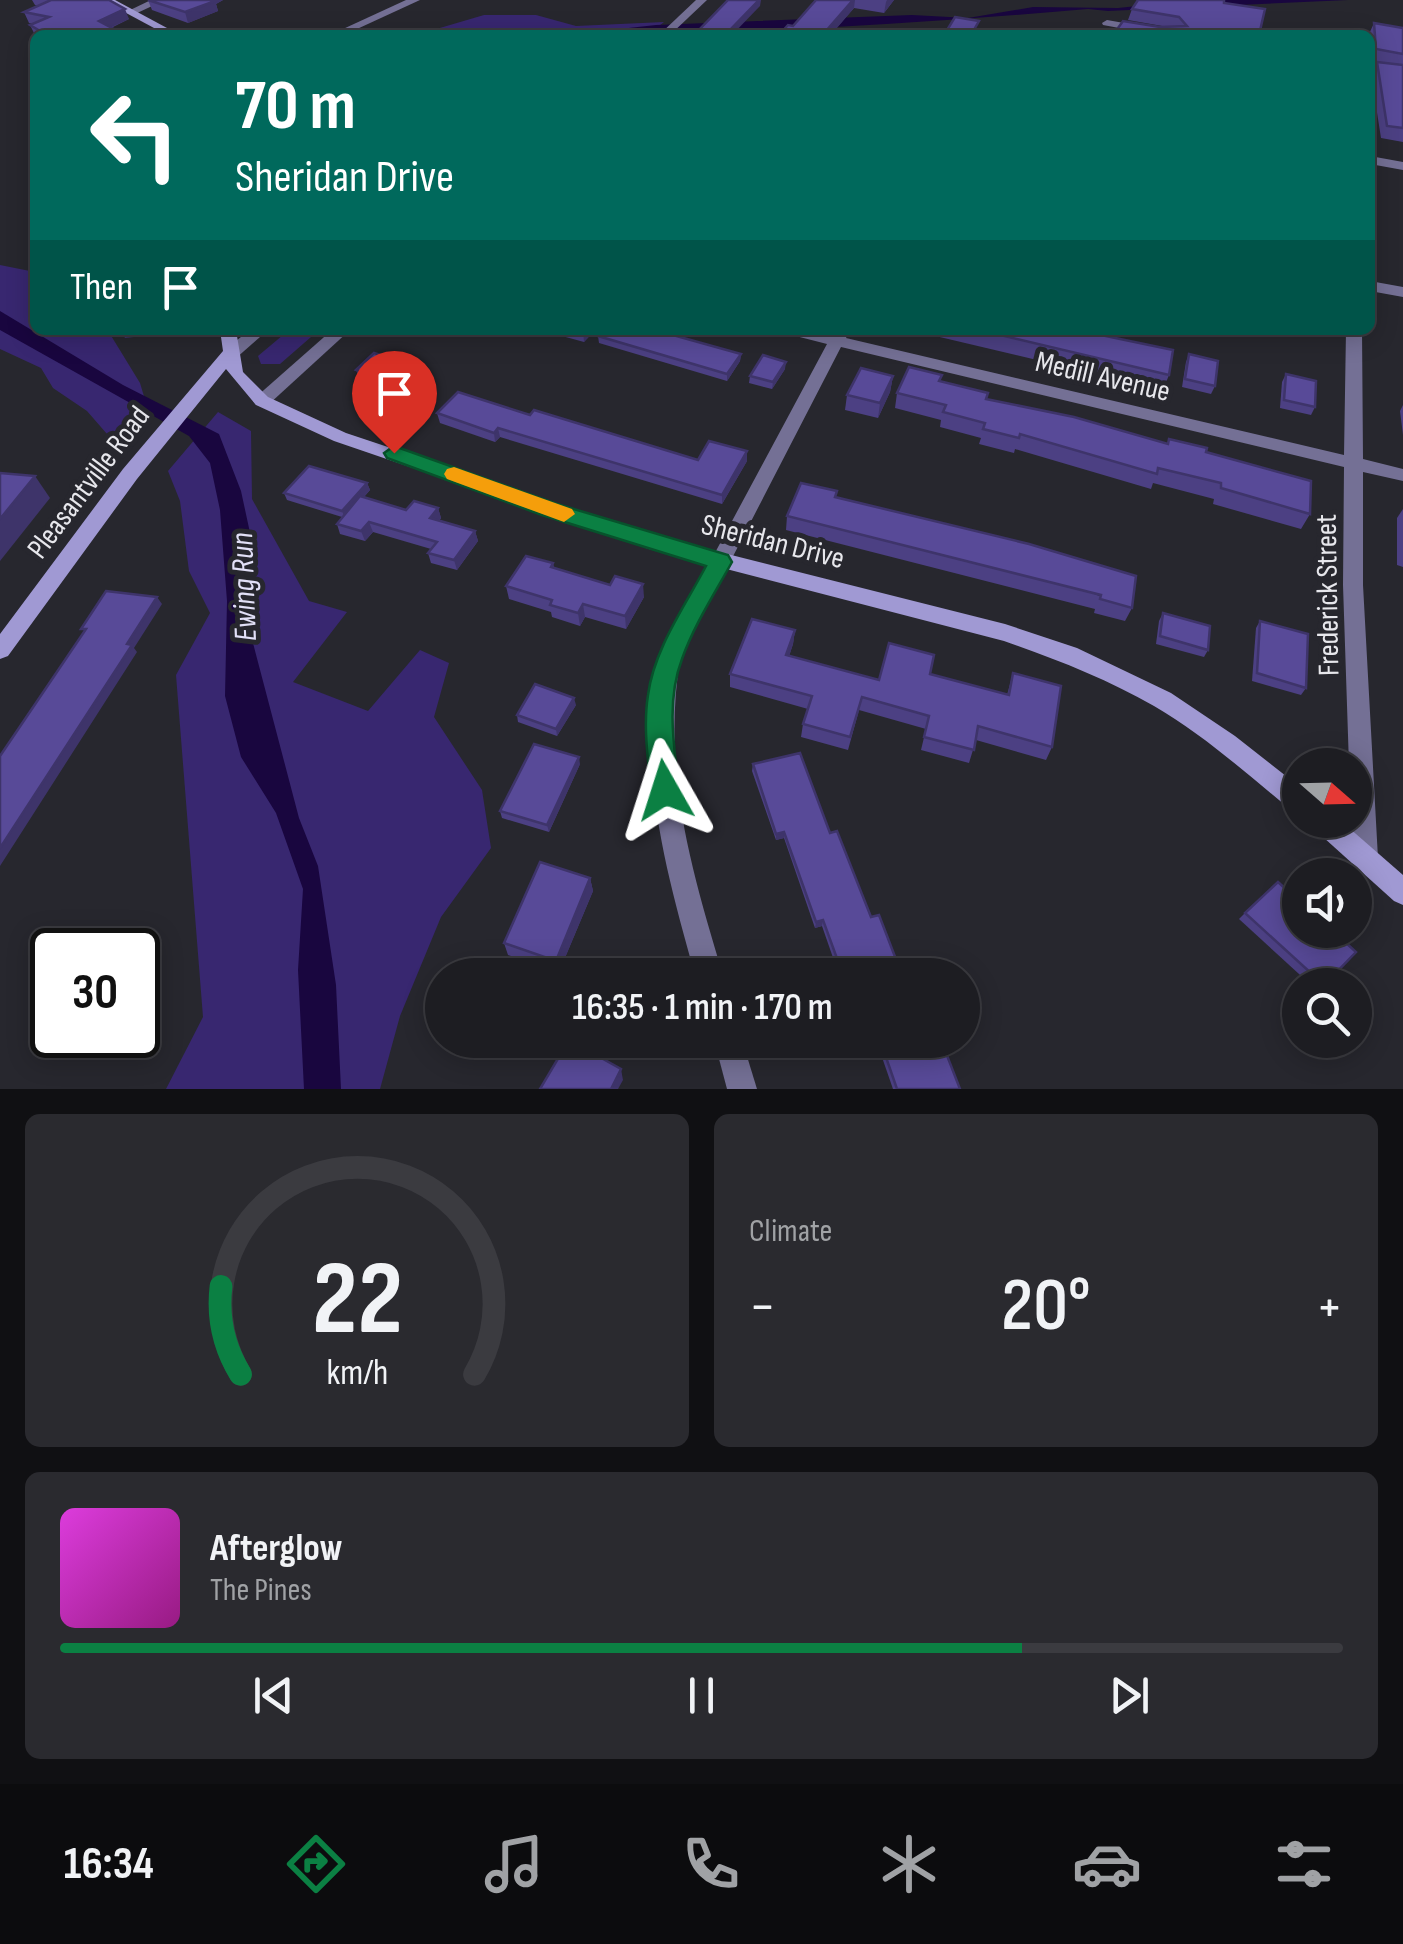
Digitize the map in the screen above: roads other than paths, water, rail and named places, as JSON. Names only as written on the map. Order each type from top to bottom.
[{"type":"main road","points":[[107,0],[165,30]]},
{"type":"main road","points":[[228,335],[230,354]]},
{"type":"main road","name":"Pleasantville Road","points":[[0,650],[144,457],[230,354]]},
{"type":"main road","name":"Sheridan Drive","points":[[230,354],[236,374],[262,401],[340,436],[632,537],[1005,633],[1069,654],[1163,700],[1227,743],[1282,787]]},
{"type":"main road","points":[[1342,838],[1365,858]]},
{"type":"main road","points":[[1372,864],[1403,892]]},
{"type":"street","points":[[131,12],[160,0]]},
{"type":"street","points":[[347,30],[415,0]]},
{"type":"street","points":[[669,30],[702,0]]},
{"type":"street","points":[[1107,24],[1144,30]]},
{"type":"street","points":[[1375,161],[1403,166]]},
{"type":"street","points":[[1375,287],[1403,292]]},
{"type":"street","points":[[230,354],[254,335]]},
{"type":"street","points":[[262,401],[336,335]]},
{"type":"street","points":[[705,958],[668,810],[659,731],[661,694],[669,659],[839,335]]},
{"type":"street","name":"Medill Avenue","points":[[839,335],[1403,476]]},
{"type":"street","name":"Frederick Street","points":[[1354,335],[1353,585],[1365,858]]},
{"type":"street","points":[[733,1058],[742,1089]]},
{"type":"water","points":[[1195,0],[1348,0],[1108,11],[1088,9],[944,20],[800,29],[610,30],[656,25],[912,15],[968,18],[1033,7],[1118,8]]},
{"type":"water","name":"Ewing Run","points":[[0,311],[30,329],[30,335],[40,335],[123,385],[219,434],[241,491],[252,542],[249,628],[299,818],[318,866],[336,985],[341,1089],[304,1089],[298,970],[303,889],[276,813],[241,757],[225,696],[227,601],[220,510],[210,463],[189,436],[0,330]]}]
